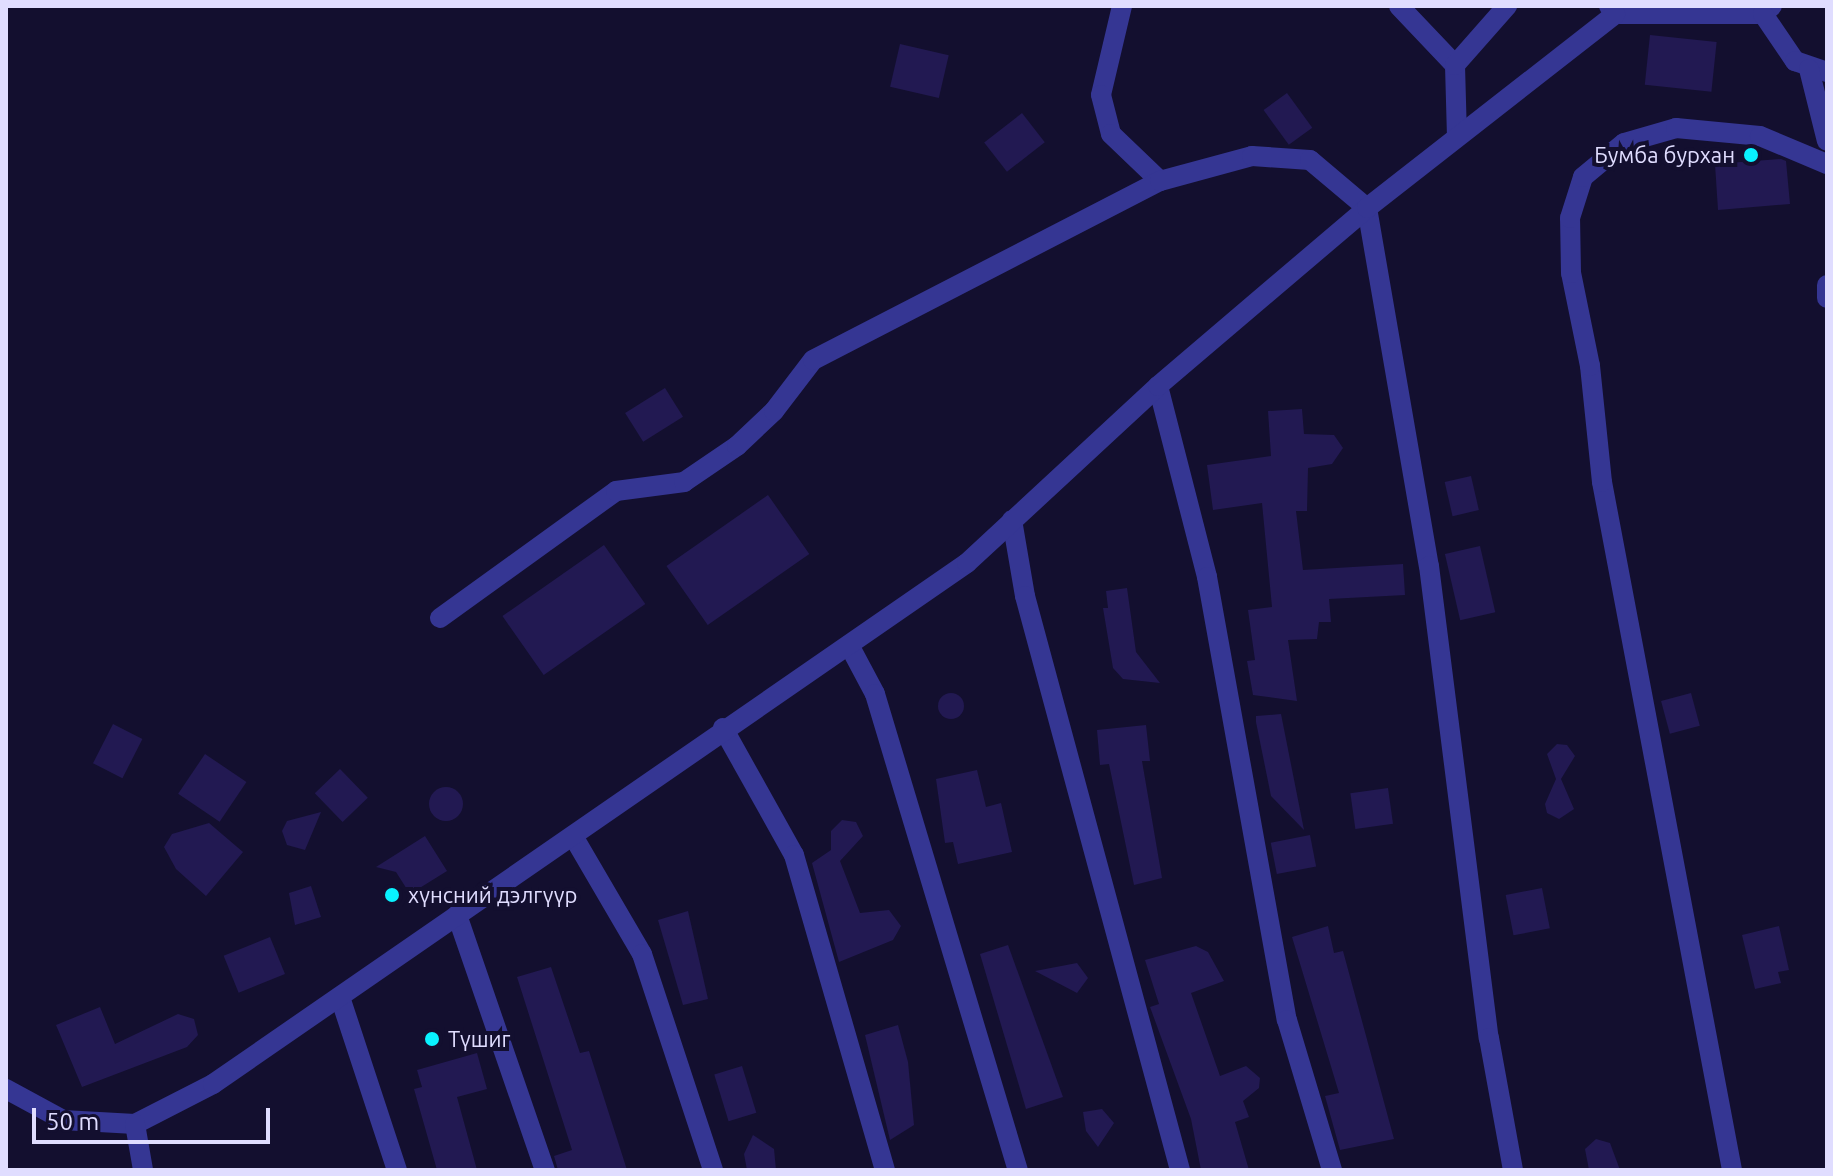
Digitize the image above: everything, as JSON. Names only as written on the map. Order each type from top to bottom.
[{"type":"street","points":[[1122,6],[1101,95],[1111,134],[1160,181]]},
{"type":"street","points":[[1399,6],[1455,65],[1457,137]]},
{"type":"street","points":[[1455,65],[1507,6]]},
{"type":"street","points":[[6,1089],[63,1120],[135,1124],[213,1084],[573,836],[723,728],[967,563],[1158,386],[1367,208],[1612,10],[1761,10],[1784,51],[1818,70],[1827,141]]},
{"type":"street","points":[[1732,1170],[1602,482],[1590,366],[1571,273],[1570,218],[1583,177],[1624,143],[1676,128],[1760,136],[1827,164]]},
{"type":"street","points":[[440,618],[616,491],[684,482],[737,446],[774,411],[813,360],[1160,181],[1252,156],[1310,160],[1367,208],[1429,566],[1489,1038],[1513,1170]]},
{"type":"street","points":[[1827,285],[1827,298]]},
{"type":"street","points":[[1158,386],[1207,577],[1287,1020],[1332,1170]]},
{"type":"street","points":[[1012,520],[1033,626],[1180,1170]]},
{"type":"street","points":[[849,645],[875,694],[1018,1170]]},
{"type":"street","points":[[723,728],[794,855],[885,1170]]},
{"type":"street","points":[[573,836],[642,954],[713,1170]]},
{"type":"street","points":[[457,915],[545,1170]]},
{"type":"street","points":[[340,997],[397,1170]]},
{"type":"street","points":[[135,1124],[143,1170]]},
{"type":"building","points":[[1650,35],[1717,42],[1711,92],[1645,85]]},
{"type":"building","points":[[900,44],[949,55],[939,98],[890,87]]},
{"type":"building","points":[[1287,93],[1312,128],[1289,145],[1264,110]]},
{"type":"building","points":[[1022,113],[1045,142],[1007,172],[984,143]]},
{"type":"building","points":[[1786,161],[1790,204],[1718,210],[1715,164]]},
{"type":"building","points":[[665,388],[683,417],[643,442],[625,413]]},
{"type":"building","points":[[1302,409],[1304,434],[1334,435],[1343,448],[1332,464],[1308,468],[1307,511],[1296,511],[1303,570],[1403,564],[1405,595],[1329,599],[1331,622],[1319,622],[1317,639],[1288,640],[1297,701],[1253,695],[1247,661],[1255,660],[1248,610],[1272,607],[1262,503],[1213,510],[1207,465],[1271,456],[1268,411]]},
{"type":"building","points":[[1471,476],[1479,510],[1453,516],[1445,482]]},
{"type":"building","points":[[768,495],[809,554],[708,625],[666,566]]},
{"type":"building","points":[[604,545],[645,604],[544,675],[502,616]]},
{"type":"building","points":[[1480,546],[1495,612],[1460,620],[1445,554]]},
{"type":"building","points":[[1127,588],[1136,652],[1160,683],[1123,679],[1113,668],[1103,608],[1108,608],[1106,591]]},
{"type":"building","points":[[951,693],[960,697],[964,706],[960,715],[951,719],[942,715],[938,706],[942,697]]},
{"type":"building","points":[[1691,693],[1700,726],[1670,734],[1661,701]]},
{"type":"building","points":[[1281,714],[1304,830],[1271,796],[1256,722],[1256,716]]},
{"type":"building","points":[[113,724],[142,739],[122,778],[93,763]]},
{"type":"building","points":[[1146,725],[1150,761],[1142,761],[1162,878],[1134,885],[1109,764],[1100,765],[1097,730]]},
{"type":"building","points":[[1557,744],[1567,745],[1575,756],[1561,779],[1574,809],[1559,819],[1547,813],[1545,804],[1556,779],[1547,754]]},
{"type":"building","points":[[205,754],[246,782],[220,822],[178,794]]},
{"type":"building","points":[[340,769],[368,798],[343,822],[315,793]]},
{"type":"building","points":[[977,770],[986,807],[1001,803],[1012,852],[958,864],[953,842],[945,843],[936,779]]},
{"type":"building","points":[[446,787],[458,792],[463,804],[458,816],[446,821],[434,816],[429,804],[434,792]]},
{"type":"building","points":[[1388,788],[1393,824],[1355,829],[1350,793]]},
{"type":"building","points":[[321,812],[305,850],[287,845],[282,831],[287,821]]},
{"type":"building","points":[[842,820],[856,822],[863,836],[840,861],[860,913],[889,910],[901,926],[893,940],[839,962],[812,863],[831,850],[831,831]]},
{"type":"building","points":[[209,823],[243,852],[206,896],[176,869],[164,847],[172,834]]},
{"type":"building","points":[[1310,835],[1316,866],[1277,874],[1271,843]]},
{"type":"building","points":[[425,836],[447,871],[410,894],[396,872],[376,867]]},
{"type":"building","points":[[311,886],[321,917],[295,925],[289,893]]},
{"type":"building","points":[[1542,888],[1550,928],[1514,935],[1506,895]]},
{"type":"building","points":[[688,911],[708,999],[683,1005],[658,920]]},
{"type":"building","points":[[1328,926],[1334,953],[1343,951],[1394,1139],[1340,1150],[1325,1096],[1339,1093],[1292,937]]},
{"type":"building","points":[[1779,926],[1789,970],[1778,972],[1781,983],[1755,989],[1742,935]]},
{"type":"building","points":[[270,937],[285,974],[239,993],[224,956]]},
{"type":"building","points":[[1008,945],[1063,1097],[1026,1109],[980,954]]},
{"type":"building","points":[[1196,946],[1208,952],[1224,981],[1191,993],[1220,1076],[1246,1066],[1260,1078],[1259,1088],[1243,1101],[1249,1117],[1235,1122],[1249,1170],[1201,1170],[1191,1119],[1150,1007],[1159,1004],[1145,960]]},
{"type":"building","points":[[1077,963],[1088,978],[1077,993],[1035,971]]},
{"type":"building","points":[[551,967],[580,1053],[589,1051],[627,1170],[558,1170],[554,1156],[572,1150],[517,977]]},
{"type":"building","points":[[100,1007],[115,1044],[178,1014],[194,1019],[198,1035],[187,1047],[82,1087],[56,1025]]},
{"type":"building","points":[[898,1025],[908,1062],[914,1125],[890,1140],[865,1035]]},
{"type":"building","points":[[477,1053],[487,1089],[457,1097],[477,1170],[437,1170],[414,1089],[422,1087],[417,1070]]},
{"type":"building","points":[[742,1066],[756,1113],[729,1121],[714,1074]]},
{"type":"building","points":[[1102,1109],[1114,1123],[1098,1147],[1086,1131],[1083,1112]]},
{"type":"building","points":[[753,1135],[774,1149],[776,1170],[747,1170],[744,1154]]},
{"type":"building","points":[[1596,1139],[1610,1143],[1620,1170],[1589,1170],[1585,1149]]},
{"type":"place","name":"Бумба бурхан","points":[[1751,155]]},
{"type":"place","name":"хүнсний дэлгүүр","points":[[392,895]]},
{"type":"place","name":"Түшиг","points":[[432,1039]]}]
